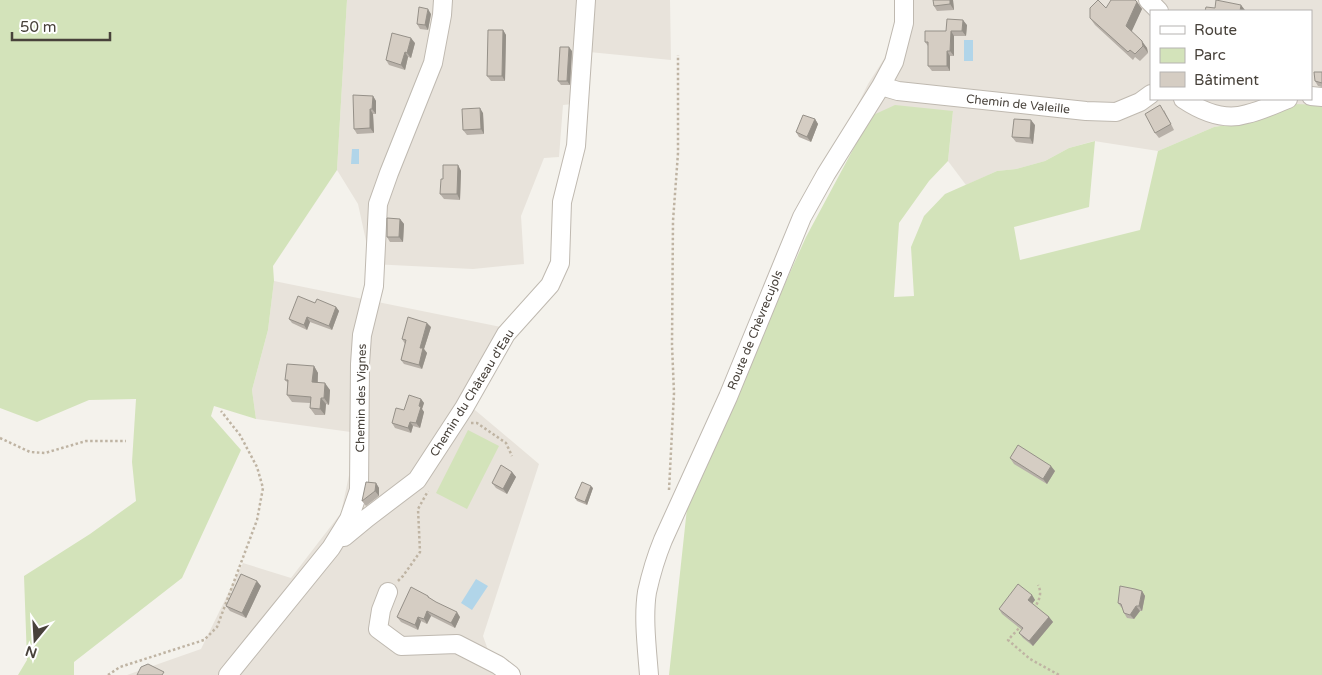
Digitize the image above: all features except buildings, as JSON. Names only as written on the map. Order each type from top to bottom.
[{"type":"street","name":"Chemin des Vignes","points":[[228,675],[331,548],[350,519],[360,490],[360,364],[362,335],[374,286],[378,204],[433,63],[443,0]]},
{"type":"street","name":"Chemin du Château d'Eau","points":[[331,548],[417,480],[464,408],[506,334],[550,285],[560,263],[562,202],[576,146],[586,0]]},
{"type":"street","name":"Route de Chèvrecujols","points":[[649,675],[646,627],[647,594],[654,562],[728,397],[802,217],[894,62],[904,23],[904,0]]},
{"type":"street","points":[[1148,0],[1158,10]]},
{"type":"street","name":"Chemin de Valeille","points":[[881,86],[898,91],[1086,111],[1116,112],[1140,102],[1150,95]]},
{"type":"street","points":[[1185,100],[1206,112],[1226,116],[1246,115],[1285,100]]},
{"type":"street","points":[[388,592],[381,610],[378,629],[401,646],[457,644],[498,665],[511,675]]},
{"type":"path","points":[[678,55],[678,153],[673,221],[672,345],[674,393],[668,495],[678,508]]},
{"type":"path","points":[[108,675],[120,667],[204,640],[216,628],[257,520],[263,488],[257,467],[240,435],[221,411]]},
{"type":"path","points":[[466,424],[477,423],[506,443],[512,456]]},
{"type":"path","points":[[0,438],[30,452],[45,453],[86,441],[126,441]]},
{"type":"path","points":[[388,592],[403,576],[420,552],[418,509],[432,483]]},
{"type":"path","points":[[1031,613],[1040,599],[1038,585]]},
{"type":"path","points":[[1027,620],[1008,640],[1030,659],[1059,675]]},
{"type":"shaded area","points":[[347,0],[670,0],[671,60],[589,52],[583,103],[563,105],[559,157],[544,158],[521,216],[524,264],[473,269],[371,264],[358,204],[337,170]]},
{"type":"shaded area","points":[[896,0],[1322,0],[1322,105],[1214,127],[1158,151],[1094,141],[1069,148],[1045,161],[1016,169],[997,171],[966,185],[948,161],[953,111],[871,116],[857,106],[884,59],[897,22]]},
{"type":"shaded area","points":[[274,281],[501,327],[469,405],[539,464],[483,636],[497,675],[127,675],[201,649],[243,563],[291,578],[341,513],[358,433],[256,419],[252,390],[268,330]]},
{"type":"green space","points":[[0,0],[347,0],[337,170],[273,266],[274,281],[268,330],[252,390],[256,419],[214,406],[211,416],[241,450],[182,578],[74,662],[74,675],[18,675],[27,660],[24,576],[90,534],[136,501],[132,462],[136,399],[89,400],[37,422],[0,408]]},
{"type":"green space","points":[[1294,104],[1322,105],[1322,675],[669,675],[688,499],[806,237],[871,116],[895,105],[953,111],[948,161],[929,181],[899,223],[894,297],[914,296],[911,247],[924,216],[945,194],[997,171],[1016,169],[1045,161],[1069,148],[1095,141],[1089,207],[1014,227],[1020,260],[1140,230],[1158,151],[1214,127],[1246,122]]},
{"type":"green space","points":[[468,430],[499,446],[467,509],[436,493]]},
{"type":"water","points":[[964,40],[973,40],[973,61],[964,61]]},
{"type":"water","points":[[352,149],[359,149],[359,164],[351,164]]},
{"type":"water","points":[[476,579],[488,586],[472,610],[461,603]]}]
